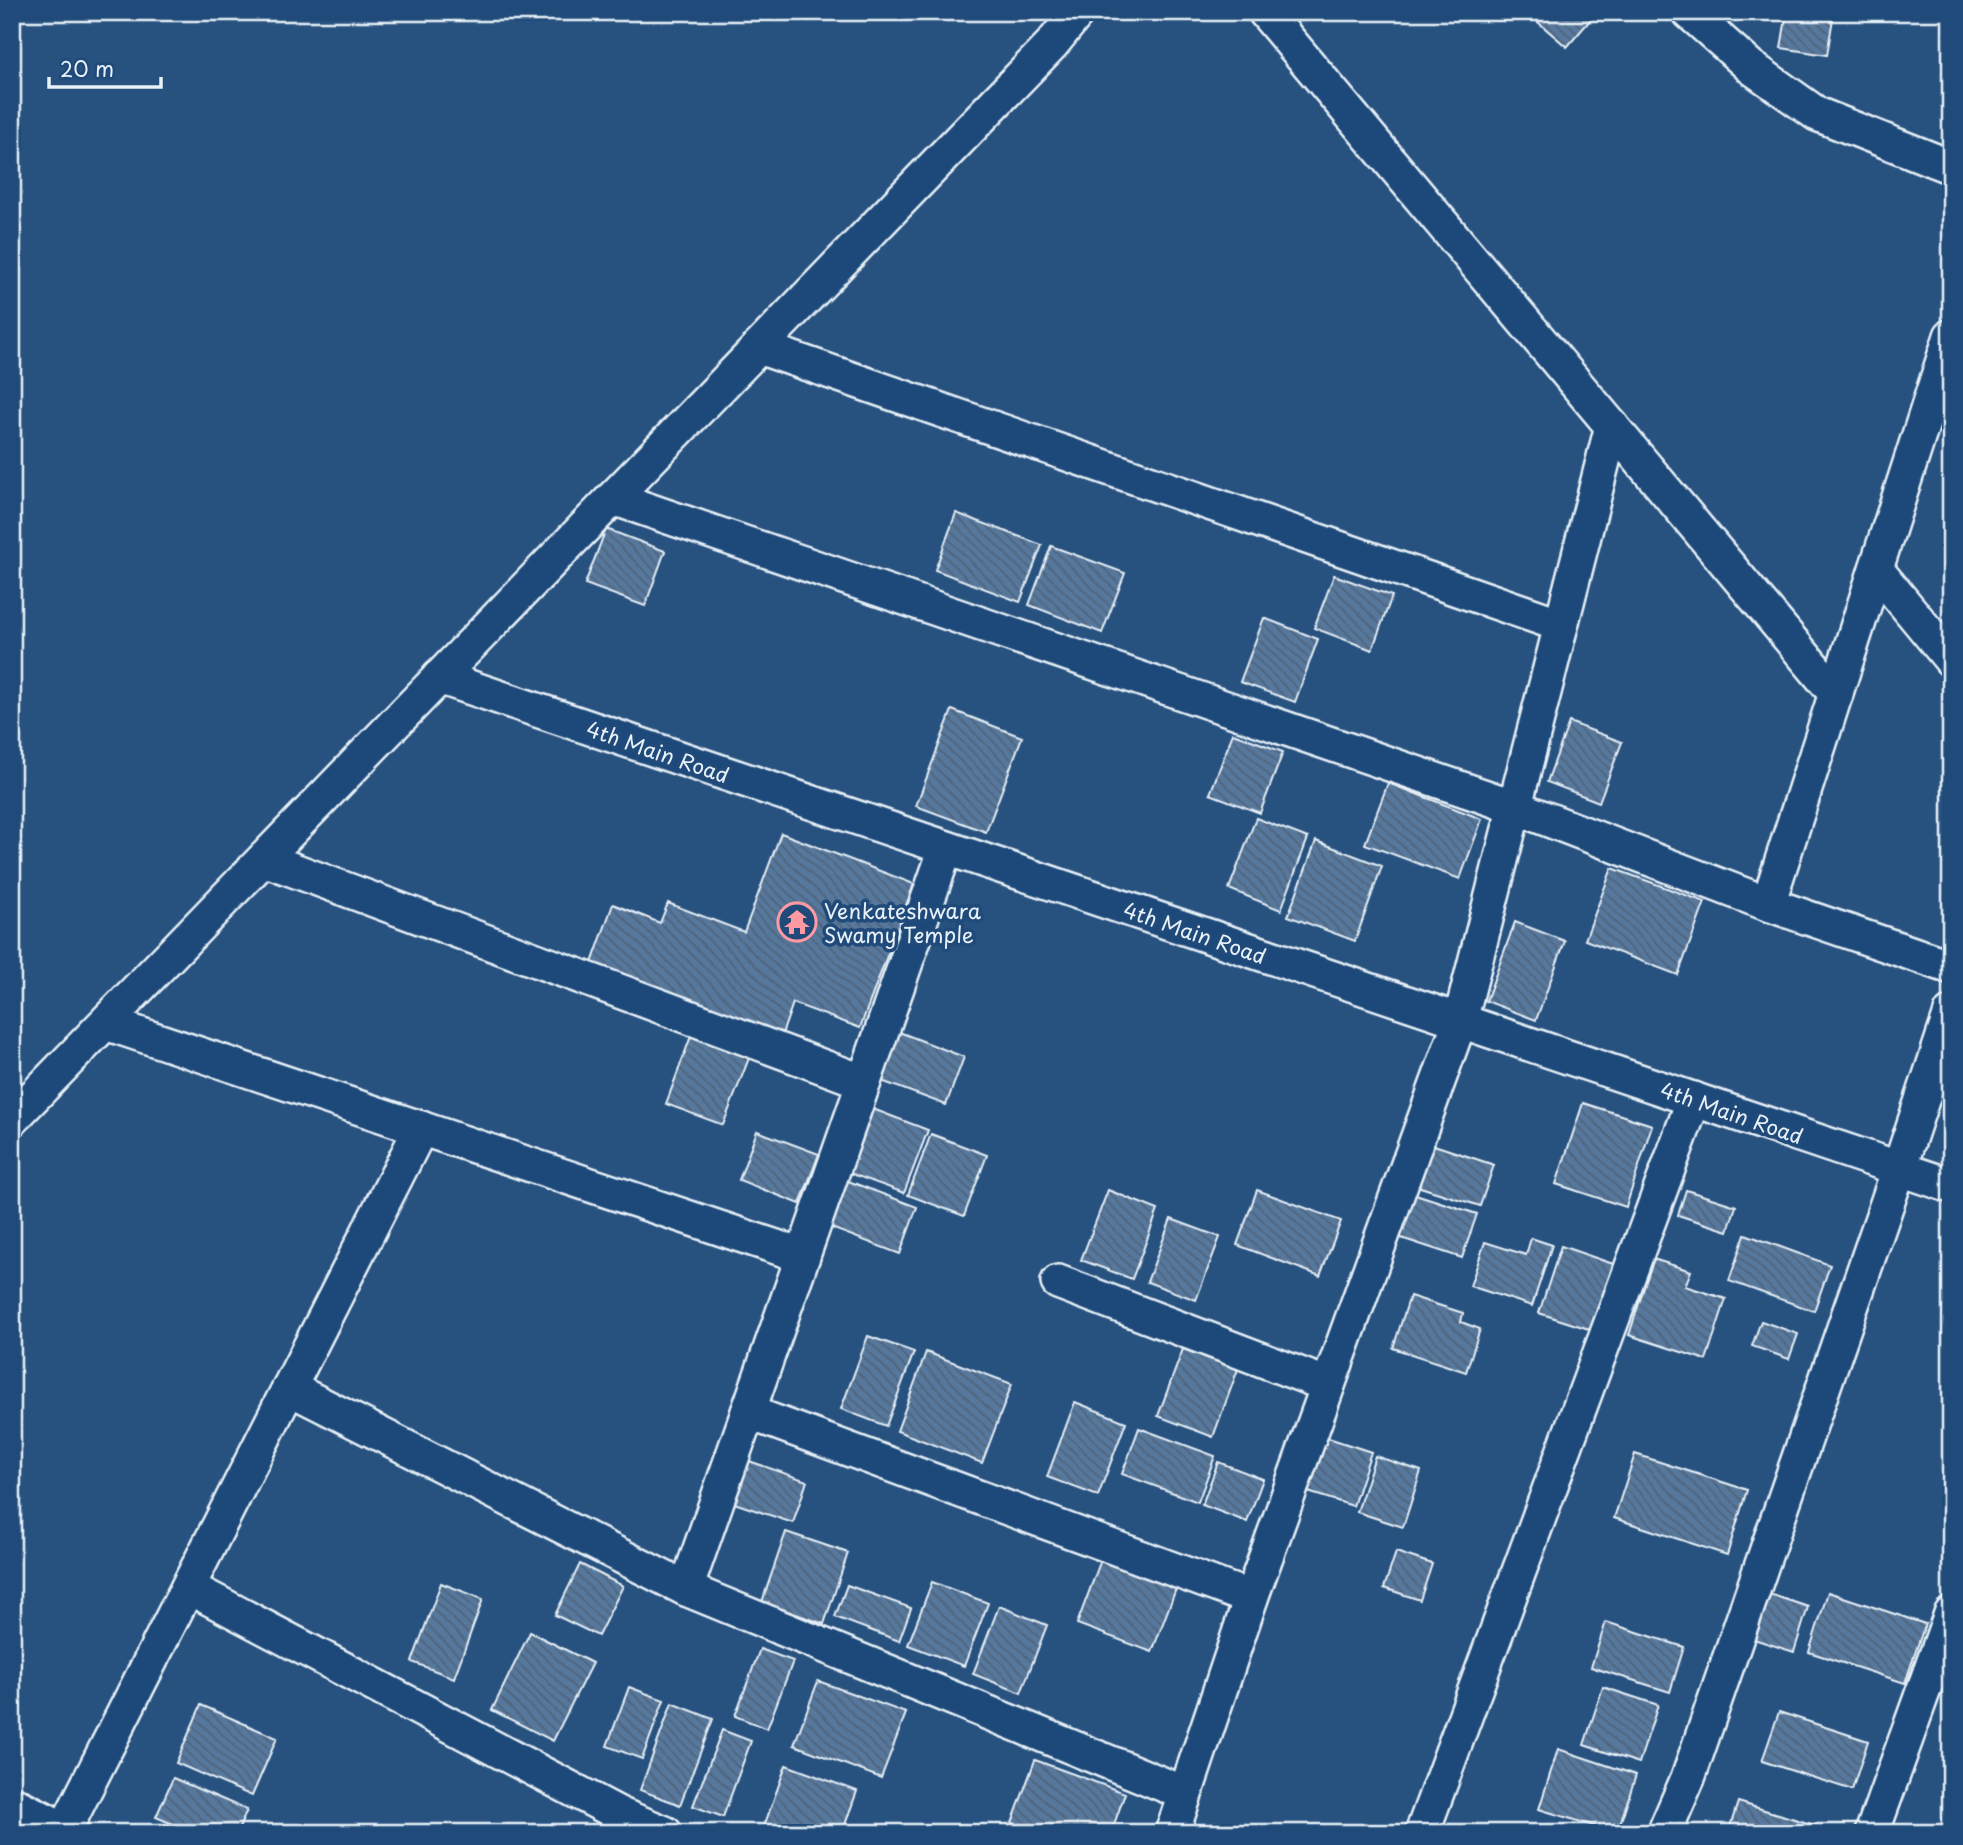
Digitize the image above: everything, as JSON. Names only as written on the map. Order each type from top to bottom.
[{"type":"street","points":[[12,1119],[1052,44],[1078,12]]},
{"type":"street","points":[[1265,12],[1836,694]]},
{"type":"street","points":[[1689,12],[1751,67],[1817,114],[1951,167]]},
{"type":"street","points":[[1768,904],[1951,336]]},
{"type":"street","points":[[759,346],[1561,625]]},
{"type":"street","points":[[1172,1833],[1251,1598],[1460,1021],[1612,426]]},
{"type":"street","points":[[613,498],[1514,807],[1768,904],[1951,967]]},
{"type":"street","points":[[1876,569],[1951,660]]},
{"type":"street","name":"4th Main Road","points":[[439,677],[1951,1186]]},
{"type":"street","points":[[686,1588],[946,848]]},
{"type":"street","points":[[264,859],[864,1082]]},
{"type":"street","points":[[1664,1833],[1706,1726],[1951,1013]]},
{"type":"street","points":[[106,1023],[803,1255]]},
{"type":"street","points":[[1422,1833],[1694,1100]]},
{"type":"street","points":[[12,1806],[65,1832],[421,1128]]},
{"type":"street","points":[[1058,1282],[1328,1385]]},
{"type":"street","points":[[289,1388],[686,1588],[1184,1793]]},
{"type":"street","points":[[748,1412],[1251,1598]]},
{"type":"street","points":[[188,1587],[621,1815],[665,1833]]},
{"type":"street","points":[[1872,1833],[1951,1615]]},
{"type":"building","points":[[1507,12],[1525,12],[1517,21]]},
{"type":"building","points":[[1537,12],[1597,12],[1567,47],[1532,17]]},
{"type":"building","points":[[1787,12],[1834,12],[1827,55],[1781,48]]},
{"type":"building","points":[[956,513],[1042,545],[1020,602],[935,570]]},
{"type":"building","points":[[606,529],[665,551],[645,606],[585,584]]},
{"type":"building","points":[[1051,546],[1125,573],[1102,633],[1029,605]]},
{"type":"building","points":[[1334,575],[1392,596],[1372,650],[1314,628]]},
{"type":"building","points":[[1264,618],[1318,639],[1295,702],[1240,682]]},
{"type":"building","points":[[952,710],[1022,737],[986,832],[916,806]]},
{"type":"building","points":[[1569,722],[1622,742],[1599,802],[1547,782]]},
{"type":"building","points":[[1233,733],[1283,752],[1260,813],[1210,794]]},
{"type":"building","points":[[1388,783],[1482,819],[1460,879],[1365,844]]},
{"type":"building","points":[[1256,818],[1308,838],[1281,910],[1229,889]]},
{"type":"building","points":[[781,833],[914,884],[860,1028],[793,1003],[782,1034],[592,963],[613,904],[660,923],[668,903],[744,932]]},
{"type":"building","points":[[1316,841],[1382,866],[1355,941],[1288,916]]},
{"type":"building","points":[[1612,868],[1705,902],[1678,975],[1585,940]]},
{"type":"building","points":[[1515,922],[1565,941],[1536,1020],[1486,1001]]},
{"type":"building","points":[[894,1030],[964,1057],[946,1105],[876,1079]]},
{"type":"building","points":[[691,1036],[749,1058],[723,1125],[666,1104]]},
{"type":"building","points":[[1583,1103],[1652,1125],[1626,1207],[1556,1184]]},
{"type":"building","points":[[865,1106],[928,1130],[904,1193],[841,1170]]},
{"type":"building","points":[[757,1131],[819,1154],[800,1204],[739,1180]]},
{"type":"building","points":[[931,1134],[987,1155],[964,1216],[908,1195]]},
{"type":"building","points":[[1428,1143],[1494,1165],[1480,1206],[1414,1185]]},
{"type":"building","points":[[835,1176],[917,1207],[900,1254],[818,1223]]},
{"type":"building","points":[[1108,1190],[1158,1210],[1132,1279],[1081,1260]]},
{"type":"building","points":[[1257,1190],[1341,1221],[1320,1276],[1237,1245]]},
{"type":"building","points":[[1403,1190],[1477,1214],[1462,1258],[1389,1234]]},
{"type":"building","points":[[1686,1190],[1736,1206],[1728,1231],[1678,1215]]},
{"type":"building","points":[[1171,1219],[1220,1237],[1196,1300],[1147,1282]]},
{"type":"building","points":[[1745,1234],[1830,1265],[1814,1311],[1729,1281]]},
{"type":"building","points":[[1531,1238],[1552,1245],[1532,1306],[1470,1286],[1485,1242],[1526,1255]]},
{"type":"building","points":[[1561,1246],[1613,1264],[1592,1330],[1539,1313]]},
{"type":"building","points":[[1653,1259],[1691,1271],[1685,1286],[1726,1299],[1706,1360],[1629,1335]]},
{"type":"building","points":[[1410,1296],[1463,1313],[1461,1322],[1480,1329],[1466,1372],[1393,1348]]},
{"type":"building","points":[[1761,1321],[1798,1334],[1789,1359],[1752,1346]]},
{"type":"building","points":[[868,1336],[914,1352],[886,1426],[841,1409]]},
{"type":"building","points":[[1183,1349],[1238,1369],[1213,1437],[1158,1416]]},
{"type":"building","points":[[926,1352],[1012,1384],[982,1463],[897,1431]]},
{"type":"building","points":[[1075,1402],[1126,1422],[1098,1496],[1047,1477]]},
{"type":"building","points":[[1139,1428],[1215,1456],[1198,1502],[1122,1474]]},
{"type":"building","points":[[1310,1432],[1371,1452],[1353,1506],[1292,1487]]},
{"type":"building","points":[[1635,1454],[1747,1490],[1727,1555],[1614,1518]]},
{"type":"building","points":[[1375,1456],[1421,1471],[1403,1527],[1357,1512]]},
{"type":"building","points":[[749,1461],[807,1481],[793,1523],[734,1503]]},
{"type":"building","points":[[1218,1462],[1263,1479],[1247,1522],[1202,1505]]},
{"type":"building","points":[[786,1532],[848,1553],[824,1624],[762,1602]]},
{"type":"building","points":[[1396,1552],[1432,1564],[1420,1600],[1384,1588]]},
{"type":"building","points":[[1102,1557],[1177,1586],[1152,1652],[1077,1624]]},
{"type":"building","points":[[580,1564],[623,1586],[598,1636],[555,1615]]},
{"type":"building","points":[[932,1582],[988,1603],[964,1666],[908,1645]]},
{"type":"building","points":[[441,1583],[483,1599],[454,1678],[412,1662]]},
{"type":"building","points":[[847,1585],[911,1608],[899,1641],[835,1617]]},
{"type":"building","points":[[1749,1587],[1808,1607],[1794,1652],[1735,1633]]},
{"type":"building","points":[[1828,1592],[1925,1624],[1905,1683],[1809,1652]]},
{"type":"building","points":[[999,1606],[1047,1625],[1021,1693],[973,1674]]},
{"type":"building","points":[[1606,1622],[1684,1647],[1670,1692],[1591,1667]]},
{"type":"building","points":[[530,1632],[592,1663],[553,1741],[492,1710]]},
{"type":"building","points":[[760,1649],[793,1661],[767,1729],[735,1716]]},
{"type":"building","points":[[818,1681],[906,1713],[881,1778],[794,1745]]},
{"type":"building","points":[[629,1687],[664,1700],[642,1759],[607,1746]]},
{"type":"building","points":[[1603,1687],[1658,1705],[1639,1763],[1584,1745]]},
{"type":"building","points":[[672,1703],[713,1719],[680,1805],[640,1790]]},
{"type":"building","points":[[201,1705],[277,1738],[252,1796],[176,1763]]},
{"type":"building","points":[[1779,1712],[1868,1741],[1852,1790],[1762,1761]]},
{"type":"building","points":[[722,1730],[751,1741],[723,1817],[693,1806]]},
{"type":"building","points":[[1558,1749],[1636,1775],[1617,1833],[1539,1809]]},
{"type":"building","points":[[1035,1760],[1125,1793],[1111,1833],[1038,1833],[1012,1823]]},
{"type":"building","points":[[786,1765],[857,1791],[842,1833],[762,1832]]},
{"type":"building","points":[[173,1778],[247,1810],[237,1833],[194,1833],[156,1817]]},
{"type":"building","points":[[1738,1802],[1834,1831],[1834,1833],[1728,1833]]},
{"type":"place","name":"Venkateshwara Swamy Temple","points":[[797,922]]}]
